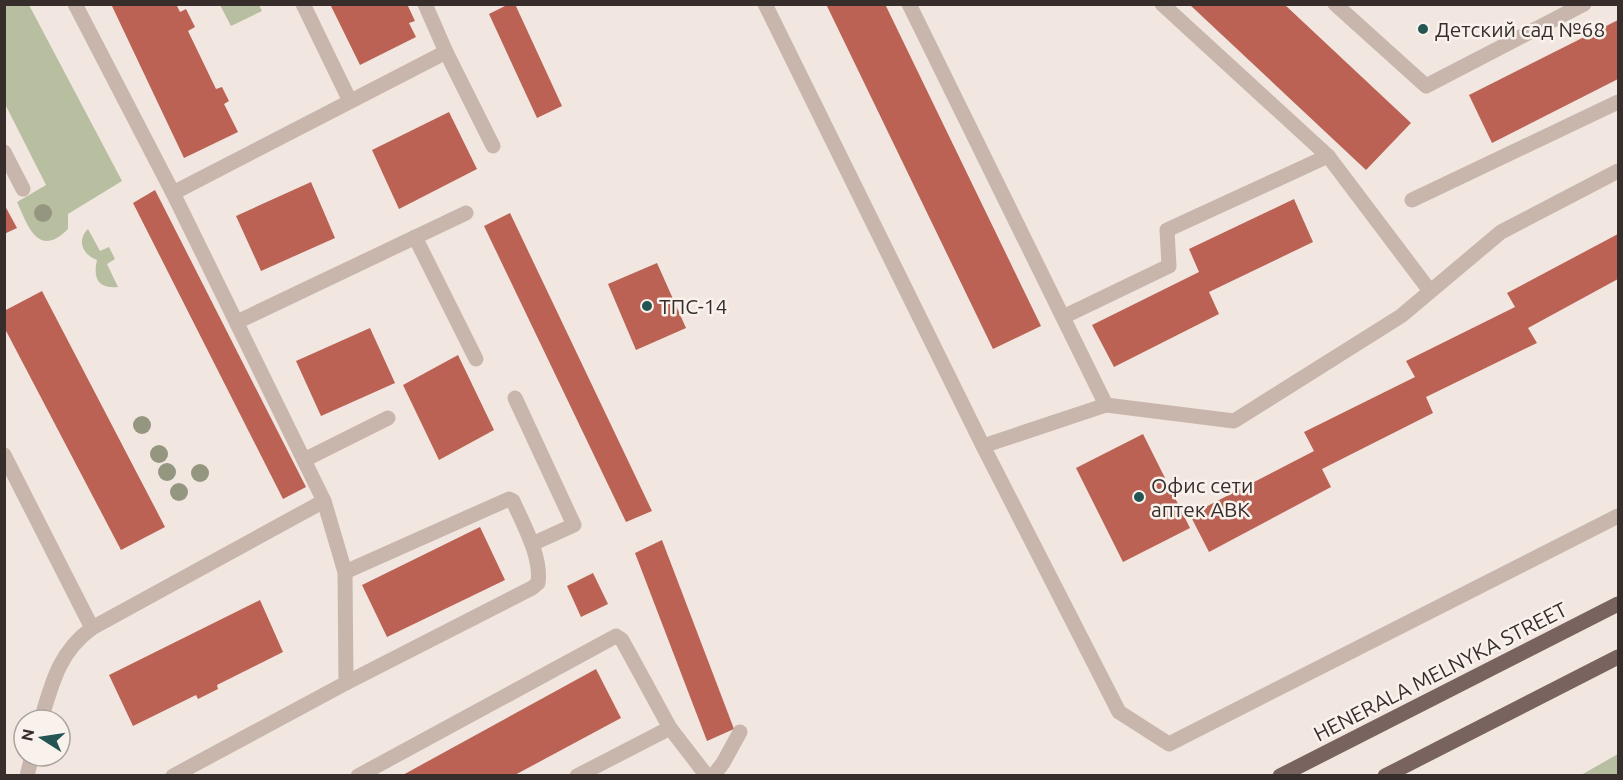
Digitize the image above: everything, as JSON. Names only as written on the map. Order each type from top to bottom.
[{"type":"main road","name":"HENERALA MELNYKA STREET","points":[[1280,776],[1618,604]]},
{"type":"main road","points":[[1385,776],[1618,657]]},
{"type":"street","points":[[75,4],[173,193],[324,501],[345,573],[346,683]]},
{"type":"street","points":[[303,4],[350,101]]},
{"type":"street","points":[[425,4],[446,52],[494,146]]},
{"type":"street","points":[[765,4],[983,446],[1119,712],[1169,744],[1618,516]]},
{"type":"street","points":[[909,4],[1106,405]]},
{"type":"street","points":[[1162,4],[1328,156],[1430,291]]},
{"type":"street","points":[[1335,4],[1426,86],[1584,4]]},
{"type":"street","points":[[173,193],[446,52]]},
{"type":"street","points":[[1412,200],[1618,102]]},
{"type":"street","points":[[4,152],[23,189]]},
{"type":"street","points":[[1063,317],[1169,266],[1167,230],[1328,156]]},
{"type":"street","points":[[983,446],[1106,405],[1234,421],[1401,316],[1501,232],[1618,171]]},
{"type":"street","points":[[237,322],[466,213]]},
{"type":"street","points":[[415,237],[476,359]]},
{"type":"street","points":[[515,398],[574,525],[532,544]]},
{"type":"street","points":[[304,460],[388,418]]},
{"type":"street","points":[[4,455],[92,628]]},
{"type":"street","points":[[173,776],[346,683],[532,588],[538,583],[539,576],[532,544],[513,501],[505,499],[345,573]]},
{"type":"street","points":[[44,708],[53,676],[76,639],[92,628],[324,501]]},
{"type":"street","points":[[358,776],[616,636],[622,640],[670,728],[707,776]]},
{"type":"street","points":[[578,776],[670,728]]},
{"type":"street","points":[[713,776],[740,732]]},
{"type":"green space","points":[[5,4],[29,5],[122,181],[68,214],[68,229],[49,241],[35,236],[25,221],[17,202],[46,185],[5,104]]},
{"type":"green space","points":[[220,5],[259,5],[262,11],[231,26]]},
{"type":"green space","points":[[88,229],[100,251],[109,247],[115,259],[107,264],[118,287],[105,286],[98,281],[96,277],[97,260],[88,255],[82,242],[84,233]]},
{"type":"green space","points":[[1618,754],[1618,775],[1581,775]]},
{"type":"building","points":[[111,4],[176,4],[180,12],[186,9],[195,27],[188,31],[216,89],[222,87],[229,101],[224,104],[238,132],[184,158]]},
{"type":"building","points":[[330,4],[407,4],[415,21],[409,23],[416,37],[360,65]]},
{"type":"building","points":[[509,4],[515,4],[562,106],[537,118],[489,14]]},
{"type":"building","points":[[826,4],[885,4],[1041,326],[993,349]]},
{"type":"building","points":[[1189,4],[1284,4],[1411,123],[1366,170]]},
{"type":"building","points":[[1618,20],[1618,79],[1492,143],[1469,95]]},
{"type":"building","points":[[449,112],[477,169],[399,209],[372,150]]},
{"type":"building","points":[[311,182],[335,238],[261,271],[236,216]]},
{"type":"building","points":[[155,190],[306,487],[283,499],[133,203]]},
{"type":"building","points":[[1294,199],[1313,242],[1209,292],[1219,314],[1114,367],[1092,325],[1199,272],[1189,249]]},
{"type":"building","points":[[4,204],[17,228],[4,234]]},
{"type":"building","points":[[510,213],[652,511],[626,522],[484,226]]},
{"type":"building","points":[[1618,234],[1618,279],[1528,328],[1537,343],[1426,397],[1433,413],[1322,469],[1331,487],[1209,552],[1190,515],[1314,451],[1304,432],[1415,377],[1406,361],[1515,307],[1507,293]]},
{"type":"building","name":"ТПС-14","points":[[657,263],[686,328],[636,350],[608,284]]},
{"type":"building","points":[[42,291],[165,527],[121,550],[4,327],[4,311]]},
{"type":"building","points":[[370,328],[395,383],[321,416],[296,361]]},
{"type":"building","points":[[458,355],[494,430],[439,460],[403,385]]},
{"type":"building","points":[[1143,434],[1190,528],[1123,562],[1076,468]]},
{"type":"building","points":[[480,527],[505,580],[387,637],[362,585]]},
{"type":"building","points":[[662,540],[734,729],[707,741],[635,553]]},
{"type":"building","points":[[593,573],[608,604],[581,617],[567,586]]},
{"type":"building","points":[[260,600],[283,652],[217,685],[218,689],[198,699],[196,695],[133,726],[109,675]]},
{"type":"building","points":[[596,669],[621,718],[513,776],[401,776]]},
{"type":"place","name":"Детский сад №68","points":[[1423,29]]},
{"type":"place","name":"ТПС-14","points":[[647,306]]},
{"type":"place","name":"Офис сети аптек АВК","points":[[1139,497]]}]
